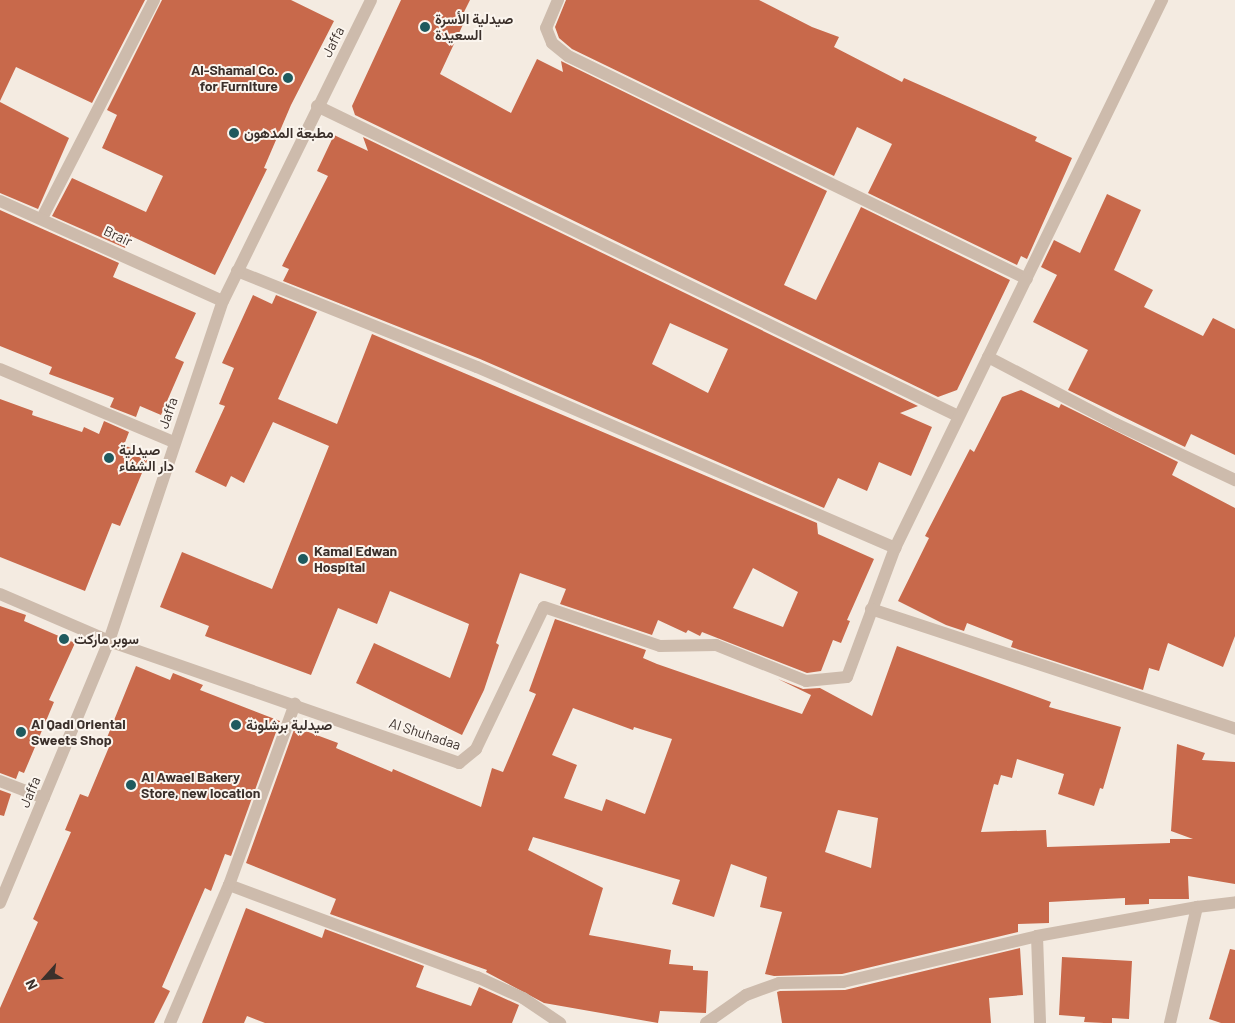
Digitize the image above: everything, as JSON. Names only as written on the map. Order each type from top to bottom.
[{"type":"street","points":[[42,218],[154,0]]},
{"type":"street","name":"Jaffa","points":[[0,903],[109,641],[174,442],[223,301],[317,106],[371,0]]},
{"type":"street","points":[[558,0],[546,28],[552,43],[568,56],[1028,279]]},
{"type":"street","points":[[1162,0],[1028,279],[958,416],[895,548],[871,609],[1235,729]]},
{"type":"street","points":[[317,106],[958,416]]},
{"type":"street","name":"Brair","points":[[0,201],[42,218],[223,301]]},
{"type":"street","points":[[238,271],[478,367],[895,548]]},
{"type":"street","points":[[988,356],[1116,424],[1235,480]]},
{"type":"street","points":[[0,369],[174,442]]},
{"type":"street","name":"Al Shuhadaa","points":[[0,594],[109,641],[295,704],[459,763],[476,749],[544,606],[660,646],[716,645],[806,681],[848,677],[871,609]]},
{"type":"street","points":[[170,1023],[229,885],[295,704]]},
{"type":"street","points":[[0,781],[44,798]]},
{"type":"street","points":[[229,885],[477,977],[523,998],[560,1023]]},
{"type":"street","points":[[706,1023],[746,994],[779,983],[843,982],[1037,936],[1197,907],[1235,902]]},
{"type":"street","points":[[1170,1023],[1197,907]]},
{"type":"street","points":[[1037,936],[1040,1023]]},
{"type":"building","points":[[0,0],[145,0],[92,103],[16,67],[0,101]]},
{"type":"building","points":[[162,0],[291,0],[334,21],[291,105],[264,168],[267,169],[215,275],[131,236],[125,248],[52,216],[72,178],[146,212],[163,176],[102,148],[117,115],[107,110]]},
{"type":"building","points":[[401,0],[470,0],[462,16],[466,18],[440,74],[511,113],[537,59],[563,72],[561,61],[827,191],[784,285],[816,300],[861,207],[1010,280],[957,390],[938,397],[355,115],[352,106]]},
{"type":"building","points":[[566,0],[759,0],[812,27],[839,37],[834,47],[902,82],[904,78],[1037,137],[1035,141],[1072,158],[1027,259],[1021,256],[1017,265],[868,193],[892,144],[857,127],[834,176],[572,49],[559,38],[555,27]]},
{"type":"building","points":[[0,102],[69,138],[38,209],[0,193]]},
{"type":"building","points":[[334,135],[368,151],[363,137],[918,406],[900,413],[932,427],[911,476],[879,462],[867,491],[838,478],[824,508],[480,359],[283,281],[289,269],[282,266],[328,176],[317,171]],"holes":[[[670,323],[728,349],[708,393],[652,364]]]},
{"type":"building","points":[[1107,194],[1141,210],[1114,270],[1153,290],[1144,307],[1203,336],[1213,318],[1235,329],[1235,455],[1191,434],[1185,447],[1068,390],[1088,350],[1033,322],[1057,275],[1041,267],[1054,240],[1080,253]]},
{"type":"building","points":[[0,210],[119,263],[113,277],[196,313],[175,358],[184,362],[161,415],[140,406],[136,417],[110,407],[114,398],[49,374],[52,367],[0,346]]},
{"type":"building","points":[[253,295],[272,304],[276,295],[317,312],[278,399],[337,424],[372,334],[817,523],[818,534],[874,559],[847,620],[850,621],[841,643],[833,640],[821,671],[807,673],[702,632],[700,636],[688,630],[686,633],[658,620],[652,635],[560,604],[566,589],[520,573],[496,643],[499,645],[484,690],[462,735],[356,683],[374,643],[450,678],[469,624],[390,591],[377,624],[338,608],[311,675],[205,636],[209,626],[160,607],[182,552],[272,589],[329,446],[273,422],[244,483],[231,476],[226,487],[195,472],[225,406],[219,404],[234,368],[222,363]],"holes":[[[753,568],[798,592],[783,627],[733,608]]]},
{"type":"building","points":[[1021,390],[1059,408],[1061,404],[1178,462],[1172,475],[1235,508],[1235,636],[1223,667],[1168,643],[1159,671],[1149,668],[1143,690],[1011,647],[1013,641],[967,623],[964,631],[946,625],[898,601],[929,538],[925,536],[970,449],[974,452],[1002,397]]},
{"type":"building","points":[[0,399],[33,411],[32,415],[82,432],[84,427],[99,434],[104,421],[129,432],[124,445],[149,456],[120,526],[112,523],[85,591],[0,557]]},
{"type":"building","points":[[0,606],[26,615],[24,621],[75,643],[49,700],[54,702],[24,773],[19,771],[16,779],[0,773]]},
{"type":"building","points":[[555,619],[646,650],[643,658],[657,664],[802,714],[811,695],[778,679],[803,689],[820,688],[872,716],[897,646],[1051,702],[1049,707],[1121,727],[1103,789],[1100,788],[1094,806],[1058,794],[1064,774],[1017,759],[1012,778],[1001,775],[998,785],[994,784],[981,832],[1046,830],[1047,847],[1170,843],[1170,839],[1193,839],[1171,831],[1177,744],[1205,753],[1202,760],[1235,762],[1235,884],[1188,876],[1189,899],[1149,899],[1149,904],[1125,905],[1125,898],[1049,902],[1049,923],[1018,924],[1018,932],[842,974],[774,976],[765,974],[782,912],[760,907],[767,877],[731,864],[714,917],[672,904],[680,880],[533,837],[528,850],[603,888],[589,935],[671,950],[669,964],[693,966],[693,970],[708,971],[706,1013],[660,1011],[658,1023],[544,1003],[486,972],[487,970],[330,914],[336,899],[246,863],[295,727],[338,743],[336,748],[392,772],[393,769],[481,807],[492,768],[503,772],[536,694],[529,691]],"holes":[[[573,708],[633,730],[634,727],[672,739],[645,814],[606,799],[602,811],[564,798],[577,765],[552,755]],[[838,810],[878,818],[871,868],[825,852]]]},
{"type":"building","points":[[136,666],[170,680],[173,673],[203,685],[200,690],[280,721],[231,856],[225,854],[211,891],[205,888],[162,987],[170,991],[154,1023],[0,1023],[0,1008],[38,922],[33,919],[71,832],[65,830],[80,794],[88,797],[109,747],[104,745]]},
{"type":"building","points":[[0,790],[11,794],[4,816],[0,815]]},
{"type":"building","points":[[246,908],[322,938],[325,929],[424,966],[416,987],[471,1006],[479,987],[519,1005],[512,1023],[265,1023],[247,1016],[244,1023],[202,1023]]},
{"type":"building","points":[[1020,948],[1023,995],[989,998],[991,1023],[782,1023],[777,992],[780,991],[845,990]]},
{"type":"building","points":[[1230,949],[1235,950],[1235,1023],[1221,1023],[1209,1019]]},
{"type":"building","points":[[1062,957],[1132,961],[1129,1019],[1112,1018],[1112,1023],[1084,1022],[1085,1017],[1059,1015]]},
{"type":"place","name":"صيدلية الأسرة السعيدة","points":[[425,27]]},
{"type":"place","name":"Al-Shamal Co. for Furniture","points":[[288,78]]},
{"type":"place","name":"مطبعة المدهون","points":[[234,133]]},
{"type":"place","name":"صيدلية دار الشفاء","points":[[109,458]]},
{"type":"place","name":"Kamal Edwan Hospital","points":[[303,559]]},
{"type":"place","name":"سوبر ماركت","points":[[64,639]]},
{"type":"place","name":"صيدلية برشلونة","points":[[236,725]]},
{"type":"place","name":"Al Qadi Oriental Sweets Shop","points":[[21,732]]},
{"type":"place","name":"Al Awael Bakery Store, new location","points":[[131,785]]}]
